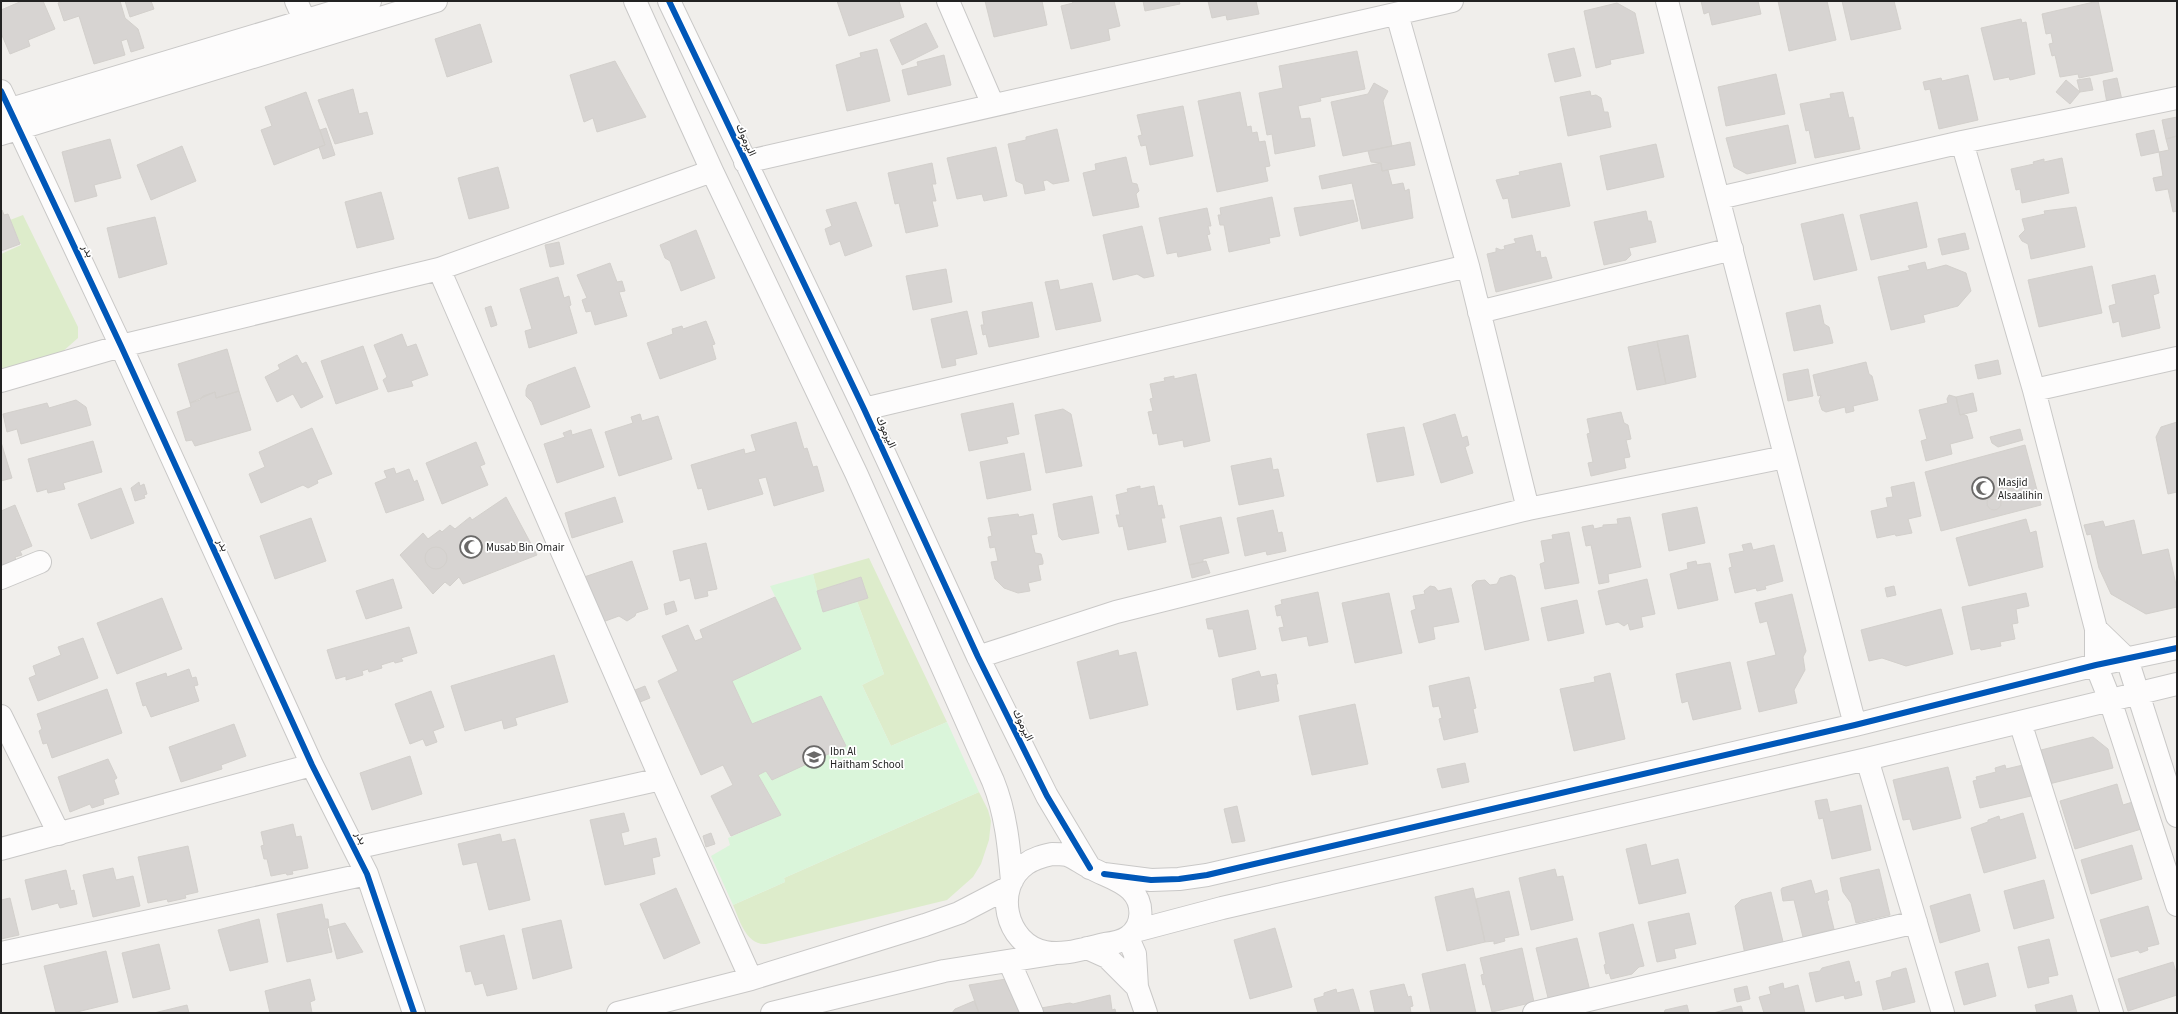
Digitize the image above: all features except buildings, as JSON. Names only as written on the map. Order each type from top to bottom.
[{"type":"street","points":[[296,1],[305,21]]},
{"type":"street","points":[[4,104],[305,21],[370,1]]},
{"type":"street","points":[[10,131],[436,1]]},
{"type":"street","points":[[635,1],[712,171],[856,473],[1001,800],[1006,828],[1010,884],[1006,904],[1009,920],[1017,934],[1029,945],[1044,952],[1060,953]]},
{"type":"street","name":"اليرموك","points":[[669,1],[864,409],[978,657],[1047,796],[1097,871]]},
{"type":"street","points":[[948,1],[993,105]]},
{"type":"street","points":[[745,162],[1452,1]]},
{"type":"street","points":[[1667,1],[1855,725]]},
{"type":"street","points":[[1397,14],[1468,266],[1528,509]]},
{"type":"street","points":[[1719,198],[1962,142],[2177,98]]},
{"type":"street","name":"بدر","points":[[4,104],[10,131],[121,346],[312,765],[367,874],[414,1013]]},
{"type":"street","points":[[1962,142],[2034,390],[2096,629],[2096,665],[2110,700],[2177,905]]},
{"type":"street","points":[[1,381],[121,346],[440,269],[712,171]]},
{"type":"street","points":[[1479,312],[1732,249]]},
{"type":"street","points":[[864,409],[1468,266]]},
{"type":"street","points":[[440,269],[661,779],[751,979]]},
{"type":"street","points":[[2034,390],[2177,358]]},
{"type":"street","points":[[978,657],[1116,612],[1528,509],[1785,458]]},
{"type":"street","points":[[1,578],[40,562]]},
{"type":"street","points":[[2096,629],[2127,659],[2177,816]]},
{"type":"street","points":[[1097,871],[1151,880],[1179,879],[1207,875],[1855,725],[2096,665],[2177,648]]},
{"type":"street","points":[[772,1013],[801,1010],[944,971],[1120,942],[1131,934],[1222,908],[1867,759],[2177,684]]},
{"type":"street","points":[[1,716],[59,834]]},
{"type":"street","points":[[2020,722],[2112,1013]]},
{"type":"street","points":[[1867,759],[1943,1013]]},
{"type":"street","points":[[1,849],[312,765]]},
{"type":"street","points":[[355,848],[661,779]]},
{"type":"street","points":[[618,1013],[751,979],[932,923],[959,913],[1010,884],[1025,864],[1038,857],[1052,854],[1066,855],[1080,860],[1129,888],[1136,895],[1141,914],[1131,934],[1135,954],[1137,987],[1146,1013]]},
{"type":"street","points":[[1,953],[367,874]]},
{"type":"street","points":[[1534,1013],[1916,922]]},
{"type":"street","points":[[1087,948],[1107,957],[1137,987]]},
{"type":"street","points":[[1009,961],[1032,1013]]},
{"type":"green space","points":[[23,215],[78,327],[78,338],[61,353],[1,377],[1,254],[21,245],[10,220]]},
{"type":"green space","points":[[869,558],[947,722],[891,746],[862,685],[884,674],[857,601],[868,598],[861,577],[817,591],[813,574]]},
{"type":"green space","points":[[813,574],[823,612],[857,601],[884,674],[862,685],[891,746],[947,722],[979,792],[784,878],[785,882],[733,905],[711,856],[730,845],[728,838],[781,815],[758,775],[766,771],[772,780],[845,745],[821,696],[752,724],[732,681],[801,649],[770,586]]},
{"type":"green space","points":[[979,792],[988,810],[991,821],[989,840],[981,864],[973,877],[947,900],[766,944],[753,941],[741,925],[733,905],[785,882],[784,878]]},
{"type":"cycle path","points":[[669,1],[864,409],[978,657],[1047,796],[1090,868]]},
{"type":"cycle path","points":[[1,91],[121,346],[312,765],[367,874],[414,1013]]},
{"type":"cycle path","points":[[1104,874],[1151,880],[1179,879],[1207,875],[1855,725],[2096,665],[2177,648]]},
{"type":"place","name":"Masjid Alsaalihin","points":[[1983,488]]},
{"type":"place","name":"Musab Bin Omair","points":[[471,547]]},
{"type":"place","name":"Ibn Al Haitham School","points":[[814,757]]}]
